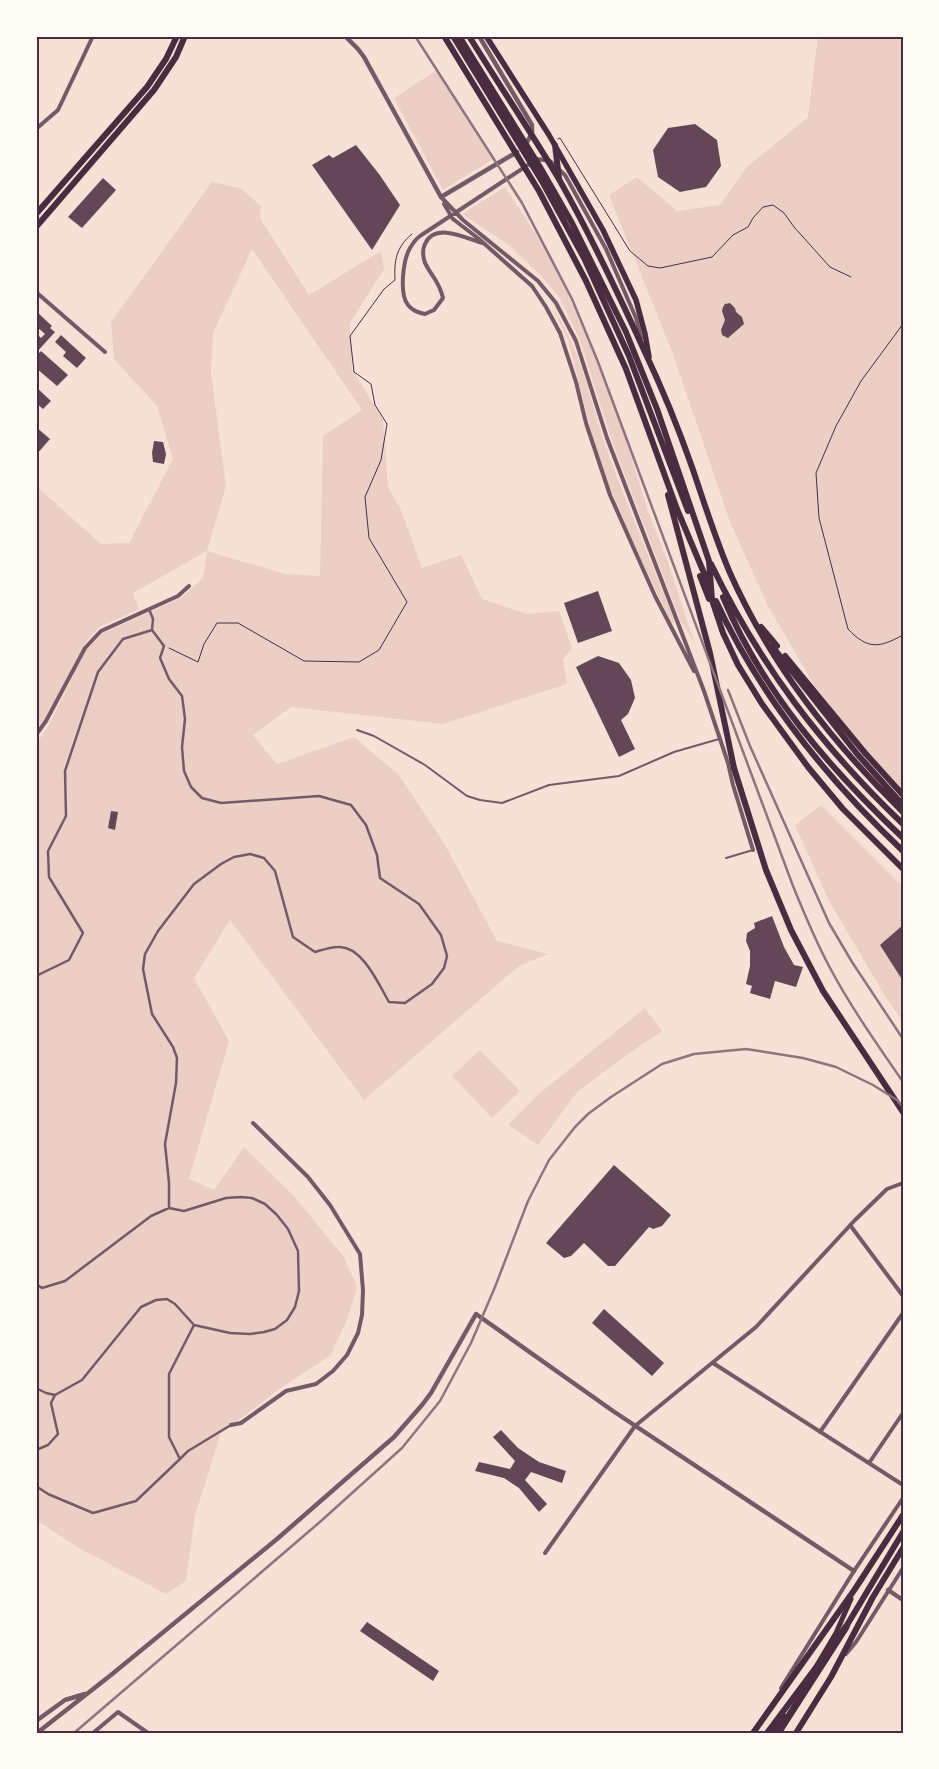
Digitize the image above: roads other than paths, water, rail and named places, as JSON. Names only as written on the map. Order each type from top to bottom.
[{"type":"highway","points":[[36,214],[147,87],[166,59],[177,36]]},
{"type":"highway","points":[[36,228],[154,90],[172,62],[185,36]]},
{"type":"highway","points":[[444,36],[524,165],[570,248],[617,348],[698,561],[718,606],[743,652],[795,731],[833,778],[903,852]]},
{"type":"highway","points":[[449,36],[540,186],[616,339],[645,407],[664,459],[697,568],[723,633],[748,682],[799,756],[843,809],[903,869]]},
{"type":"highway","points":[[453,36],[543,183],[584,258],[629,356],[695,529],[742,624],[770,669],[810,724],[858,780],[903,824]]},
{"type":"highway","points":[[459,36],[552,188],[594,266],[626,332],[647,384],[709,561],[741,638],[782,703],[830,762],[871,807],[903,838]]},
{"type":"highway","points":[[469,36],[560,182],[608,272],[650,362],[680,435],[721,550],[750,612],[776,658],[805,702],[848,754],[903,812]]},
{"type":"highway","points":[[555,145],[560,182]]},
{"type":"highway","points":[[654,445],[710,653],[734,768],[766,870],[792,930],[823,991],[903,1112]]},
{"type":"highway","points":[[680,512],[691,509]]},
{"type":"highway","points":[[709,561],[710,590],[723,633]]},
{"type":"highway","points":[[750,612],[767,640],[841,733],[903,805]]},
{"type":"highway","points":[[750,612],[865,753],[903,795]]},
{"type":"highway","points":[[754,1731],[855,1589],[903,1516]]},
{"type":"highway","points":[[778,1733],[846,1627],[903,1532]]},
{"type":"highway","points":[[796,1733],[903,1548]]},
{"type":"highway","points":[[767,1733],[846,1627]]},
{"type":"main road","points":[[486,36],[555,145],[604,230],[636,300],[650,362]]},
{"type":"main road","points":[[772,1733],[836,1633],[855,1589]]},
{"type":"street","points":[[36,129],[58,110],[93,36]]},
{"type":"street","points":[[345,36],[364,57],[453,218],[532,286],[546,307],[560,333],[576,382],[586,423],[610,495],[655,596],[704,691]]},
{"type":"street","points":[[441,197],[521,149],[528,142],[532,133],[530,121],[479,36]]},
{"type":"street","points":[[485,244],[451,233],[436,233],[429,237],[423,252],[425,262],[440,286],[443,298],[434,310],[425,314],[414,310],[408,305],[404,297],[403,268],[414,241],[520,169],[537,159],[550,161],[565,175],[606,249],[636,318],[644,350]]},
{"type":"street","points":[[441,197],[463,220],[538,282],[556,303],[576,341],[607,438],[704,691],[728,763],[733,786],[753,850]]},
{"type":"street","points":[[36,292],[105,352]]},
{"type":"street","points":[[36,735],[46,721],[85,648],[101,632],[178,596],[189,586]]},
{"type":"street","points":[[150,610],[153,619],[152,630],[164,646],[160,658],[169,679],[182,696],[185,719],[182,747],[184,771],[191,787],[202,798],[221,803],[319,796],[351,805],[366,825],[377,856],[380,878],[419,904],[441,935],[447,956],[444,968],[432,984],[405,1003],[389,1002],[358,953],[340,946],[315,952],[293,937],[274,871],[264,858],[250,854],[234,857],[220,864],[194,884],[158,932],[146,954],[143,969],[152,1014],[173,1047],[177,1058],[176,1083],[165,1144],[169,1183],[169,1208]]},
{"type":"street","points":[[36,976],[69,960],[83,933],[49,877],[48,851],[66,816],[65,771],[98,672],[123,639],[152,630]]},
{"type":"street","points":[[36,1486],[48,1494],[94,1513],[136,1501],[188,1451],[231,1425],[241,1423],[286,1391],[316,1384],[333,1371],[348,1355],[358,1333],[364,1290],[360,1254],[330,1205],[308,1177],[253,1122]]},
{"type":"street","points":[[545,1553],[635,1426],[756,1326],[850,1225],[888,1189],[903,1184]]},
{"type":"street","points":[[36,1284],[42,1288],[65,1282],[151,1216],[169,1208],[184,1211],[226,1198],[252,1198],[265,1204],[288,1229],[298,1251],[299,1291],[295,1307],[286,1320],[275,1329],[250,1334],[230,1333],[194,1325],[175,1304],[167,1299],[156,1300],[141,1307],[82,1380],[56,1395],[51,1403],[58,1434],[48,1444],[36,1450]]},
{"type":"street","points":[[850,1225],[903,1296]]},
{"type":"street","points":[[820,1432],[903,1312]]},
{"type":"street","points":[[37,1733],[89,1693],[277,1539],[394,1437],[431,1393],[476,1314],[635,1426],[854,1570]]},
{"type":"street","points":[[180,1459],[169,1437],[168,1374],[194,1325]]},
{"type":"street","points":[[713,1363],[903,1485]]},
{"type":"street","points":[[36,1388],[56,1395]]},
{"type":"street","points":[[869,1463],[903,1413]]},
{"type":"street","points":[[754,1731],[854,1570],[903,1498]]},
{"type":"street","points":[[841,1658],[856,1642],[903,1568]]},
{"type":"street","points":[[888,1590],[903,1600]]},
{"type":"street","points":[[36,1721],[65,1700],[89,1693]]},
{"type":"street","points":[[93,1733],[118,1712],[148,1733]]},
{"type":"lane","points":[[357,730],[374,736],[425,765],[467,796],[502,803],[549,785],[618,776],[674,752],[719,739]]},
{"type":"lane","points":[[726,858],[753,850]]},
{"type":"railway","points":[[415,36],[522,203],[572,299],[598,362],[793,886],[837,981],[903,1082]]},
{"type":"railway","points":[[728,690],[750,746],[829,923],[852,962],[903,1039]]},
{"type":"railway","points":[[74,1733],[321,1521],[402,1448],[440,1401],[471,1343],[528,1201],[549,1160],[575,1127],[588,1114],[662,1064],[694,1054],[746,1049],[803,1058],[836,1067],[873,1085],[897,1100],[903,1107]]}]
